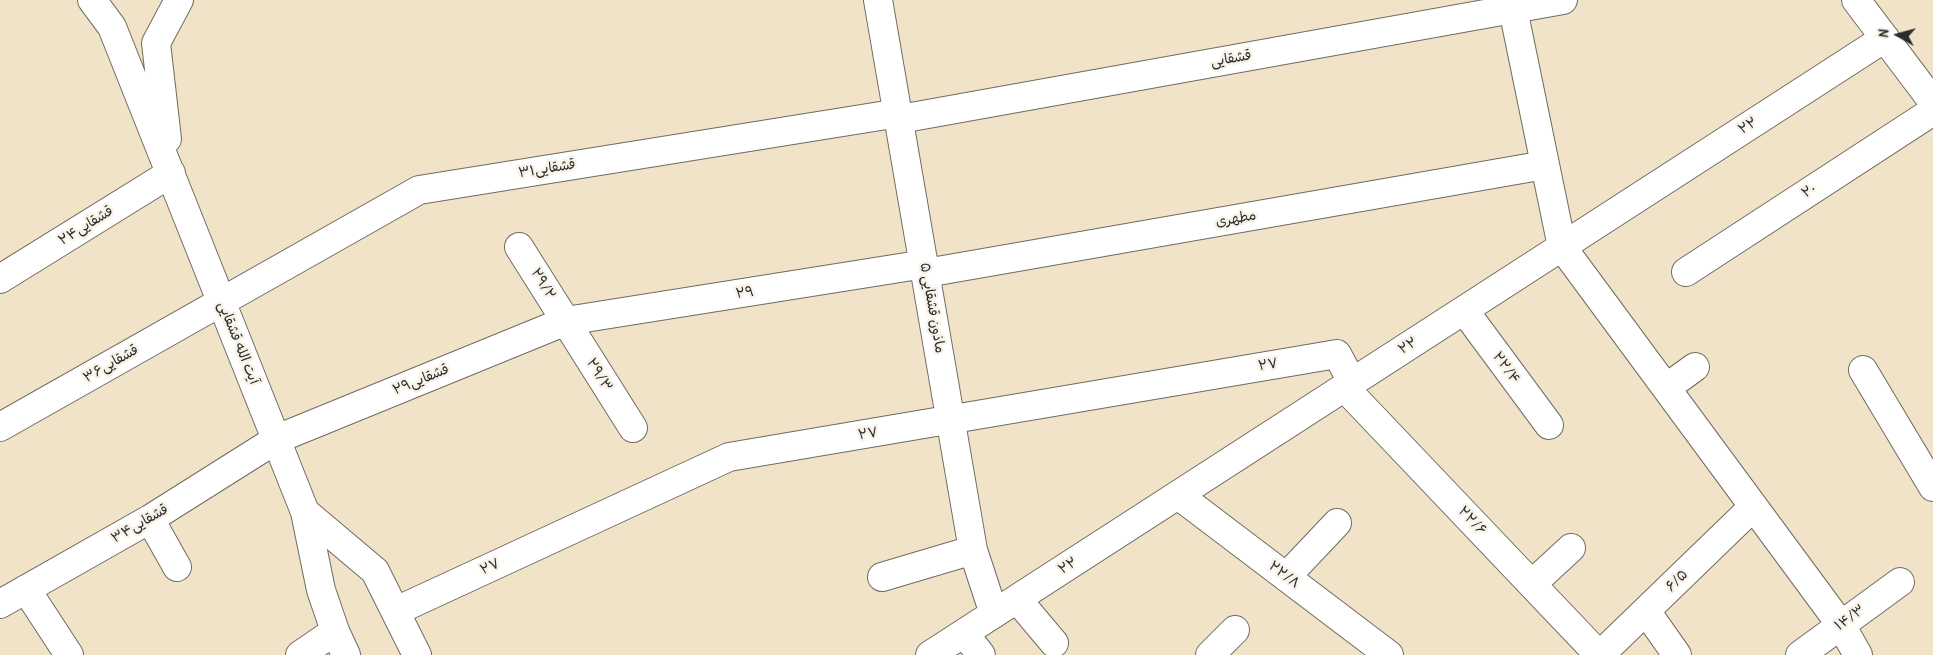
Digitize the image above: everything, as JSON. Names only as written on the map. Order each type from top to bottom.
[{"type":"street","points":[[92,0],[112,27],[171,173]]},
{"type":"street","points":[[171,173],[156,44],[179,0]]},
{"type":"street","name":"ماذون قشقایی ۵","points":[[878,0],[900,116],[974,550],[994,614]]},
{"type":"street","name":"قشقایی","points":[[900,116],[1562,0]]},
{"type":"street","points":[[1856,0],[1933,102]]},
{"type":"street","points":[[1513,9],[1562,247],[1841,625],[1858,655]]},
{"type":"street","name":"۲۲","points":[[930,655],[1885,38]]},
{"type":"street","name":"۲۰","points":[[1686,272],[1933,111]]},
{"type":"street","name":"۳۱قشقایی","points":[[222,302],[419,190],[900,116]]},
{"type":"street","name":"مطهری","points":[[926,269],[1545,165]]},
{"type":"street","name":"قشقایی۲۴","points":[[0,279],[171,173]]},
{"type":"street","name":"آیت الله قشقایی","points":[[171,173],[306,512],[321,590],[340,643]]},
{"type":"street","name":"۲۹/۲","points":[[520,247],[566,321]]},
{"type":"street","name":"۲۹","points":[[566,321],[926,269]]},
{"type":"street","name":"قشقایی۳۶","points":[[0,427],[222,302]]},
{"type":"street","name":"۲۲/۴","points":[[1464,310],[1549,425]]},
{"type":"street","name":"۲۹/۳","points":[[566,321],[632,428]]},
{"type":"street","name":"قشقایی۲۹","points":[[277,439],[566,321]]},
{"type":"street","name":"۲۷","points":[[396,610],[728,457],[1337,354],[1348,385]]},
{"type":"street","points":[[1666,388],[1695,367]]},
{"type":"street","points":[[1863,370],[1933,487]]},
{"type":"street","name":"۲۲/۶","points":[[1348,385],[1600,655]]},
{"type":"street","name":"قشقایی۳۴","points":[[0,604],[150,518],[277,439]]},
{"type":"street","name":"۲۲/۸","points":[[1178,495],[1389,655]]},
{"type":"street","name":"۶/۵","points":[[1600,655],[1753,507]]},
{"type":"street","name":"آیت الله قشقایی","points":[[306,512],[375,571],[417,655]]},
{"type":"street","points":[[150,518],[177,567]]},
{"type":"street","points":[[1286,577],[1337,523]]},
{"type":"street","points":[[1532,584],[1571,548]]},
{"type":"street","points":[[882,577],[974,550]]},
{"type":"street","name":"۱۴/۳","points":[[1800,655],[1900,582]]},
{"type":"street","points":[[26,589],[69,655]]},
{"type":"street","points":[[1017,599],[1054,643]]},
{"type":"street","points":[[1646,611],[1677,655]]},
{"type":"street","points":[[1210,655],[1235,630]]},
{"type":"street","points":[[964,633],[981,655]]},
{"type":"street","points":[[300,655],[340,643]]}]
